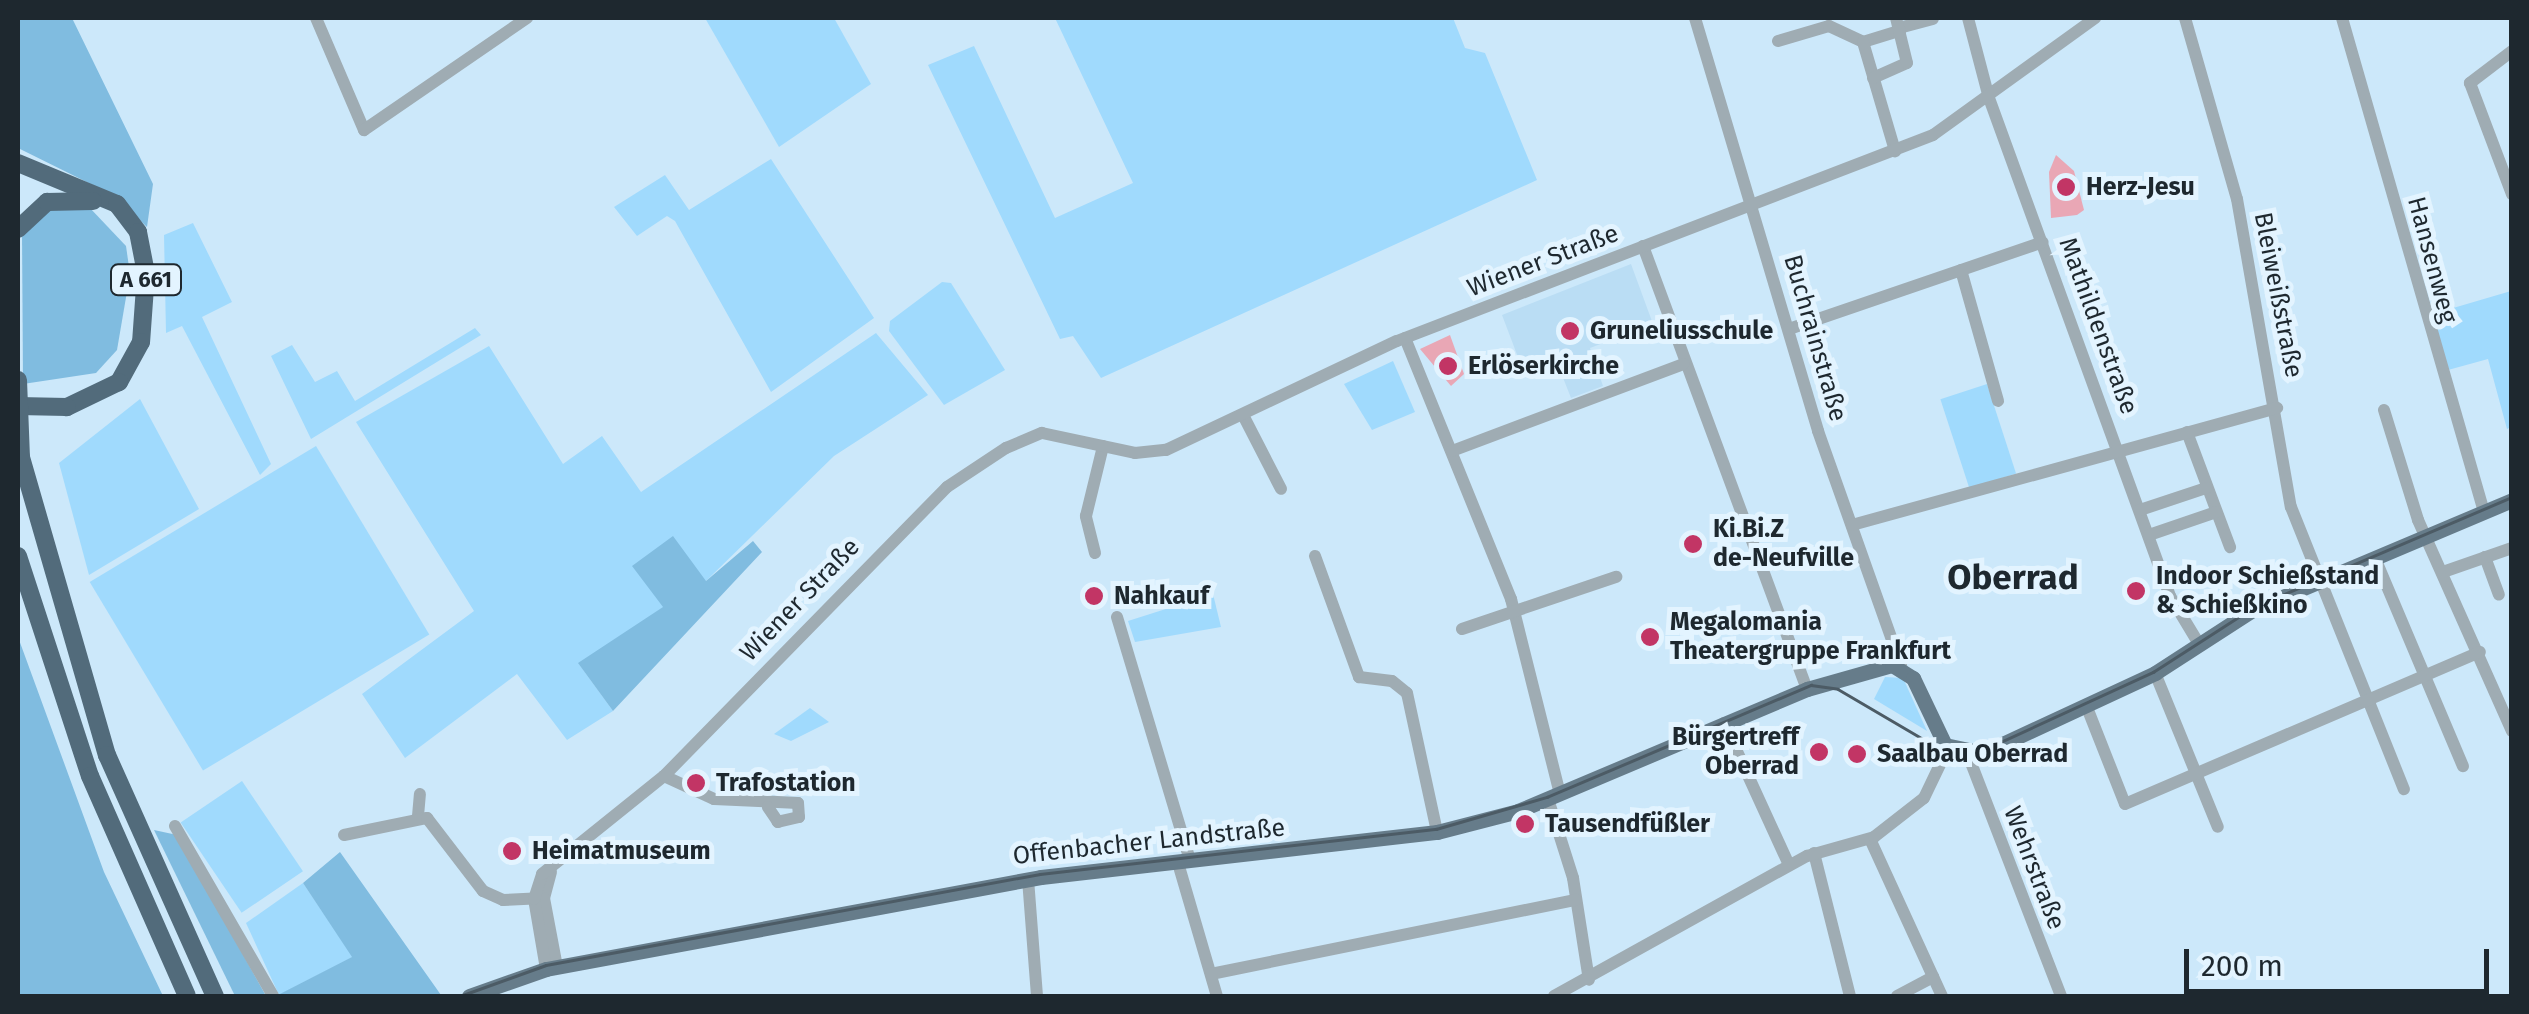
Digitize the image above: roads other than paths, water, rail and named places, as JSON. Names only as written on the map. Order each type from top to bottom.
[{"type":"highway","name":"A 661","points":[[18,164],[117,204],[138,232],[146,264],[144,329],[125,376],[92,400],[18,402]]},
{"type":"highway","points":[[18,229],[47,202],[90,200],[122,220],[138,257],[140,306],[127,362],[96,390],[41,404]]},
{"type":"highway","points":[[18,380],[19,453],[108,755],[215,996]]},
{"type":"highway","points":[[18,556],[42,639],[94,788],[187,996]]},
{"type":"highway","points":[[18,609],[42,639]]},
{"type":"main road","points":[[1901,666],[1948,748],[1968,755],[2155,673],[2199,644],[2319,581],[2512,500]]},
{"type":"main road","name":"Offenbacher Landstraße","points":[[469,996],[552,968],[1028,879],[1437,832],[1554,797],[1813,687],[1901,666]]},
{"type":"street","points":[[316,18],[364,130],[527,18]]},
{"type":"street","name":"Buchrainstraße","points":[[1695,18],[1789,328],[1901,666]]},
{"type":"street","name":"Mathildenstraße","points":[[1968,18],[1989,98],[2170,596],[2199,644]]},
{"type":"street","name":"Wiener Straße","points":[[539,898],[558,861],[664,776],[947,487],[1042,432],[1152,453],[1242,416],[1405,338],[1895,151],[1989,98],[2095,18]]},
{"type":"street","name":"Bleiweißstraße","points":[[2186,18],[2237,198],[2277,408],[2288,494],[2404,789]]},
{"type":"street","name":"Hansenweg","points":[[2342,18],[2484,512]]},
{"type":"street","points":[[1863,42],[1898,26],[1932,19]]},
{"type":"street","points":[[1778,41],[1826,22],[1863,42],[1895,151]]},
{"type":"street","points":[[1873,78],[1906,63],[1898,26]]},
{"type":"street","points":[[2512,51],[2470,83],[2512,194]]},
{"type":"street","points":[[1789,328],[2044,242]]},
{"type":"street","points":[[1643,246],[1683,364],[1813,687]]},
{"type":"street","points":[[1961,270],[1998,400]]},
{"type":"street","points":[[1405,338],[1452,451],[1512,615],[1576,900],[1589,980]]},
{"type":"street","points":[[1452,451],[1683,364]]},
{"type":"street","points":[[1852,524],[2277,408]]},
{"type":"street","points":[[2384,410],[2426,537],[2512,731]]},
{"type":"street","points":[[1242,416],[1281,489]]},
{"type":"street","points":[[2187,432],[2230,547]]},
{"type":"street","points":[[1096,553],[1086,516],[1103,446]]},
{"type":"street","points":[[2140,510],[2206,488]]},
{"type":"street","points":[[2149,535],[2216,512]]},
{"type":"street","points":[[2443,572],[2512,548]]},
{"type":"street","points":[[1315,556],[1359,677],[1392,681],[1407,693],[1437,832]]},
{"type":"street","points":[[2375,558],[2464,766]]},
{"type":"street","points":[[2485,558],[2499,595]]},
{"type":"street","points":[[1462,629],[1616,577]]},
{"type":"street","points":[[1116,617],[1217,996]]},
{"type":"street","points":[[2086,705],[2125,804],[2480,652]]},
{"type":"street","points":[[2155,673],[2218,828]]},
{"type":"street","points":[[1724,723],[1789,865]]},
{"type":"street","points":[[1554,996],[1814,852],[1870,839],[1924,798],[1948,748]]},
{"type":"street","name":"Wehrstraße","points":[[1968,755],[2061,996]]},
{"type":"street","points":[[664,776],[703,796],[768,807]]},
{"type":"street","points":[[420,794],[418,816],[483,891],[539,898],[552,968]]},
{"type":"street","points":[[344,835],[418,816]]},
{"type":"street","points":[[176,826],[273,996]]},
{"type":"street","points":[[1870,839],[1942,996]]},
{"type":"street","points":[[1814,852],[1850,996]]},
{"type":"street","points":[[1028,879],[1037,996]]},
{"type":"street","points":[[1211,974],[1576,900]]},
{"type":"street","points":[[1897,996],[1933,977]]},
{"type":"tram line","points":[[460,996],[546,965],[1040,874],[1436,829],[1547,797],[1811,685],[1838,689],[1942,750],[1968,757],[2153,672],[2254,607],[2512,497]]},
{"type":"place","name":"Herz-Jesu","points":[[2066,187]]},
{"type":"place","name":"Gruneliusschule","points":[[1570,331]]},
{"type":"place","name":"Erlöserkirche","points":[[1448,366]]},
{"type":"place","name":"Ki.Bi.Z de-Neufville","points":[[1693,544]]},
{"type":"place","name":"Indoor Schießstand & Schießkino","points":[[2136,591]]},
{"type":"place","name":"Nahkauf","points":[[1094,596]]},
{"type":"place","name":"Megalomania Theatergruppe Frankfurt","points":[[1650,637]]},
{"type":"place","name":"Bürgertreff Oberrad","points":[[1819,752]]},
{"type":"place","name":"Saalbau Oberrad","points":[[1857,754]]},
{"type":"place","name":"Trafostation","points":[[696,783]]},
{"type":"place","name":"Tausendfüßler","points":[[1525,824]]},
{"type":"place","name":"Heimatmuseum","points":[[512,851]]},
{"type":"district","name":"Oberrad","points":[[2013,577]]}]
